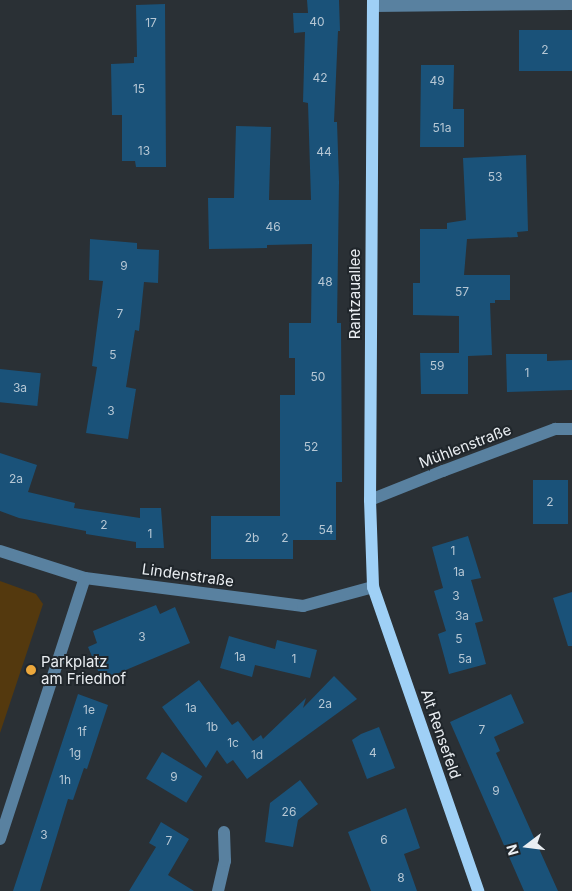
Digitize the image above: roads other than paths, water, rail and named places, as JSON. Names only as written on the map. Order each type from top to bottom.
[{"type":"main road","name":"Rantzauallee","points":[[373,3],[370,500],[373,587]]},
{"type":"main road","name":"Alt Rensefeld","points":[[373,587],[478,891]]},
{"type":"street","points":[[373,3],[572,4]]},
{"type":"street","name":"Mühlenstraße","points":[[370,500],[442,471],[555,430],[572,429]]},
{"type":"street","name":"Lindenstraße","points":[[0,551],[85,578],[303,606],[373,587]]},
{"type":"street","points":[[0,839],[85,578]]},
{"type":"street","points":[[218,891],[225,861],[224,832]]},
{"type":"place","name":"Parkplatz am Friedhof","points":[[31,670]]}]
